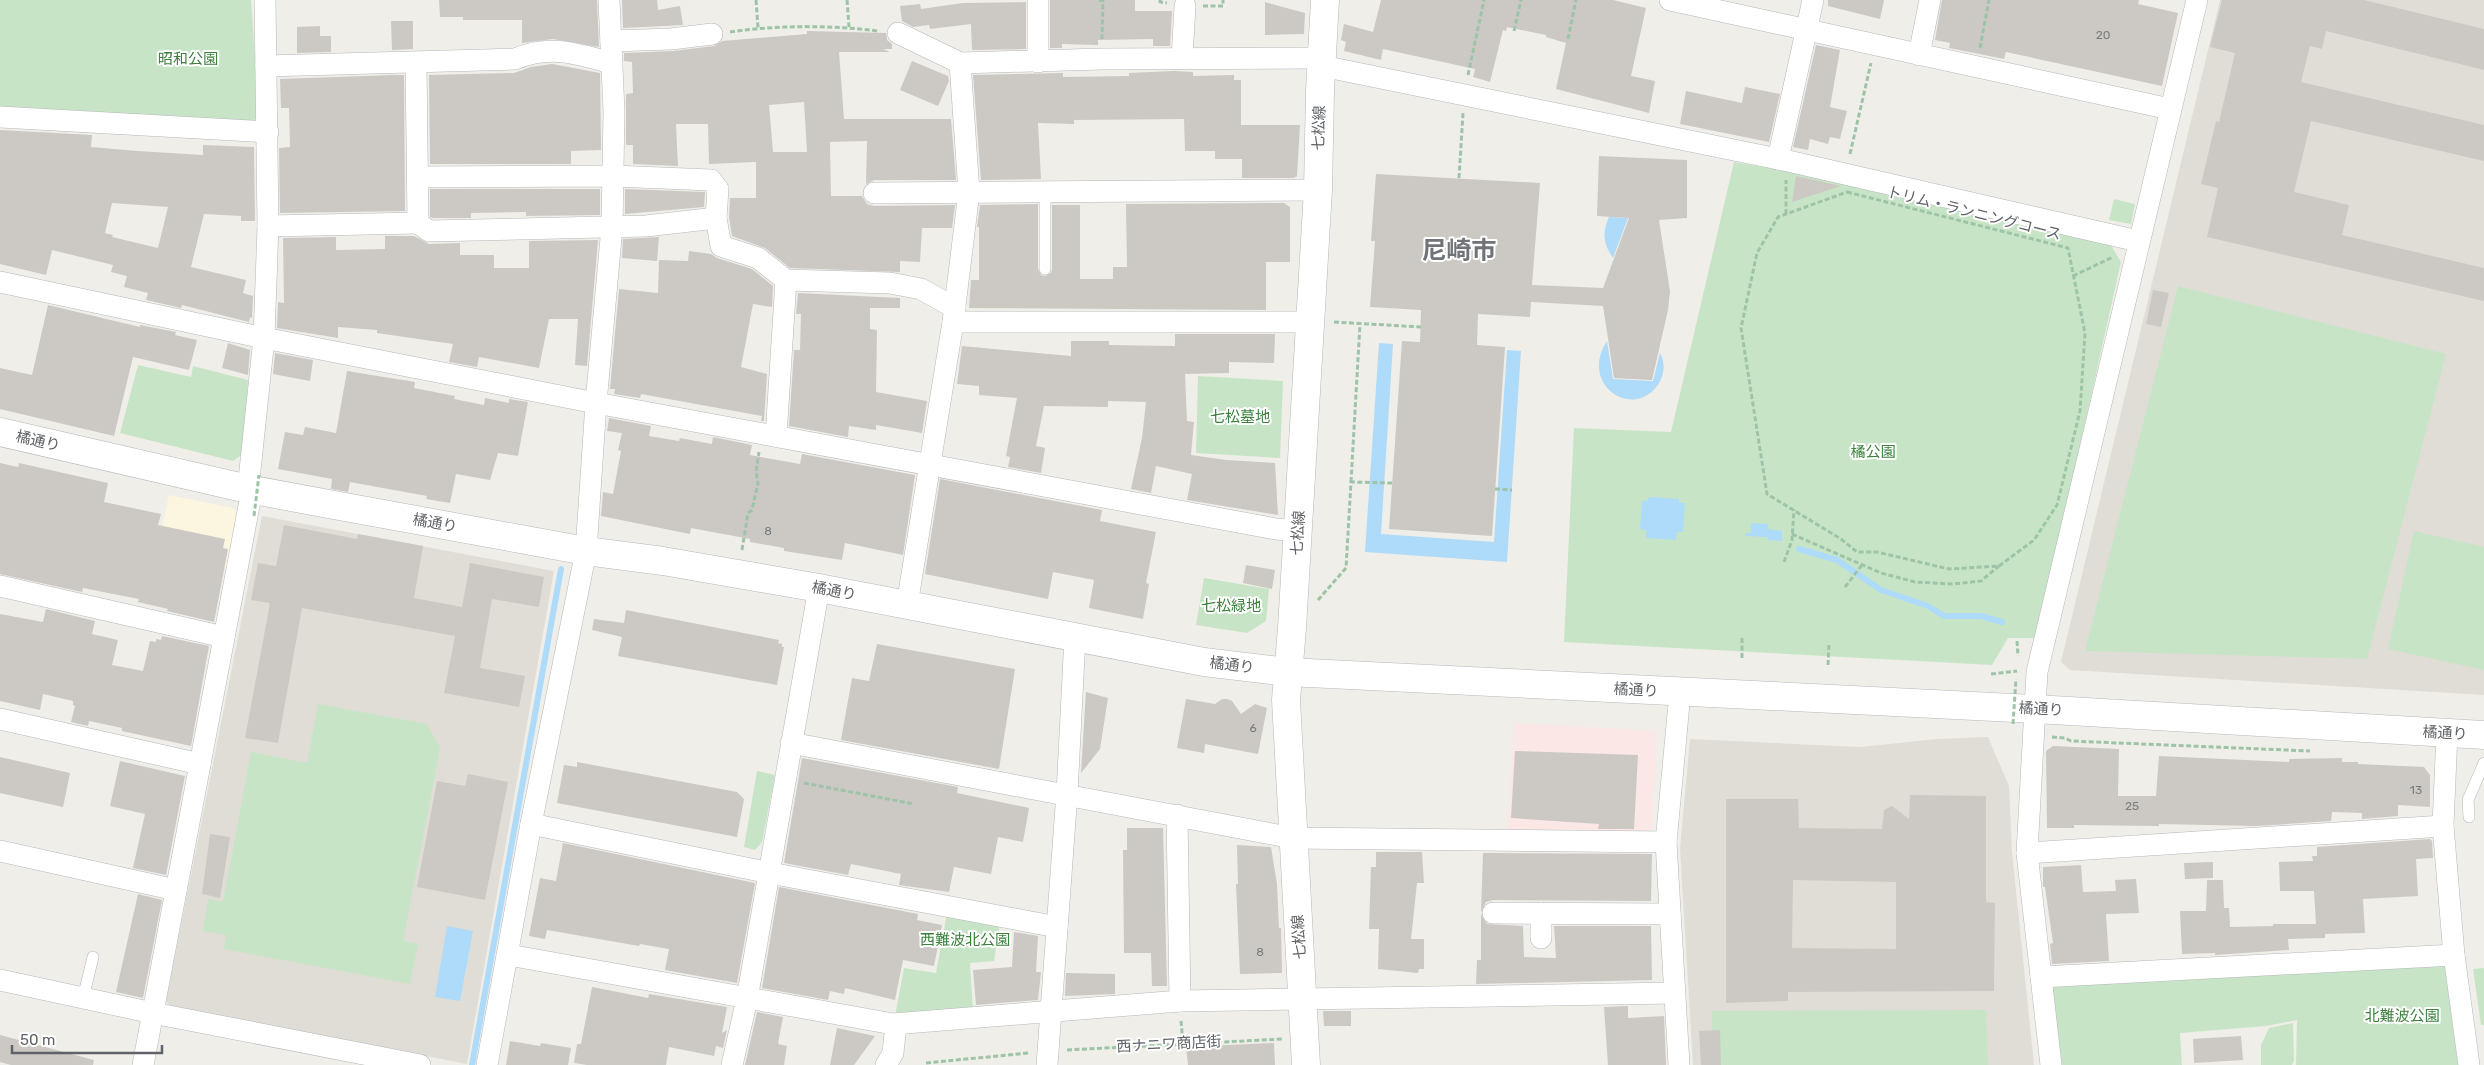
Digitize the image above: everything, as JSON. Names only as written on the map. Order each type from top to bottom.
[{"type":"street","points":[[143,1065],[253,492],[264,338],[268,226],[265,0]]},
{"type":"street","points":[[487,1065],[509,955],[531,824],[586,551],[596,403],[612,227],[612,63],[609,0]]},
{"type":"street","points":[[1038,0],[1038,62]]},
{"type":"street","name":"七松線","points":[[1306,1065],[1286,700],[1298,531],[1321,322],[1318,190],[1326,0]]},
{"type":"street","points":[[1670,0],[2170,109]]},
{"type":"street","points":[[1783,160],[1813,0]]},
{"type":"street","points":[[1919,55],[1930,0]]},
{"type":"street","points":[[2051,1065],[2027,853],[2037,672],[2196,0]]},
{"type":"street","points":[[1182,58],[1185,6]]},
{"type":"street","points":[[898,33],[960,63],[1182,58],[1322,62],[1464,95],[1783,160],[2138,241]]},
{"type":"street","points":[[611,41],[671,39],[712,34]]},
{"type":"street","points":[[266,66],[516,59],[532,52],[559,50],[612,63]]},
{"type":"street","points":[[416,63],[418,223]]},
{"type":"street","points":[[907,605],[932,464],[954,315],[969,192],[960,63]]},
{"type":"street","points":[[0,117],[268,132]]},
{"type":"street","points":[[418,177],[613,176],[711,180],[718,189],[716,218],[721,246],[758,258],[786,280],[890,283],[921,289],[954,315],[1321,322]]},
{"type":"street","points":[[874,193],[1318,190]]},
{"type":"street","points":[[268,226],[418,223],[429,231],[646,226],[716,218]]},
{"type":"street","points":[[769,435],[786,280]]},
{"type":"street","points":[[0,282],[264,338],[596,403],[1276,529],[1298,531]]},
{"type":"street","name":"橘通り","points":[[0,432],[253,492],[586,551],[663,561],[819,588],[1204,662],[1288,672],[1680,693],[2035,709],[2484,735]]},
{"type":"street","points":[[0,586],[224,637]]},
{"type":"street","points":[[732,1065],[747,999],[770,872],[784,779],[819,588]]},
{"type":"street","points":[[1047,1058],[1067,793],[1075,637]]},
{"type":"street","points":[[1679,1065],[1666,842],[1680,693]]},
{"type":"street","points":[[0,719],[200,764]]},
{"type":"street","points":[[2447,733],[2443,826],[2454,955],[2474,1064]]},
{"type":"street","points":[[791,743],[1067,793],[1293,838],[1666,842]]},
{"type":"street","points":[[1177,815],[1180,1000]]},
{"type":"street","points":[[531,824],[770,872],[1057,926]]},
{"type":"street","points":[[2027,853],[2443,826]]},
{"type":"street","points":[[0,851],[176,890]]},
{"type":"street","points":[[1493,912],[1670,914]]},
{"type":"street","points":[[1542,913],[1542,938]]},
{"type":"street","points":[[509,955],[747,999],[896,1024],[1180,1000],[1303,1000],[1674,993]]},
{"type":"street","points":[[2041,976],[2454,955]]},
{"type":"street","points":[[0,980],[153,1013],[420,1065]]},
{"type":"street","points":[[886,1065],[893,1053],[896,1024]]},
{"type":"lane","points":[[1045,191],[1045,269]]},
{"type":"lane","points":[[2469,817],[2468,800],[2484,763]]},
{"type":"lane","points":[[83,998],[93,956]]},
{"type":"path","points":[[756,0],[758,28]]},
{"type":"path","points":[[847,0],[849,27]]},
{"type":"path","points":[[1099,0],[1103,1],[1102,59]]},
{"type":"path","points":[[1459,178],[1464,95],[1484,0]]},
{"type":"path","points":[[1514,31],[1521,0]]},
{"type":"path","points":[[1568,39],[1576,0]]},
{"type":"path","points":[[1976,68],[1989,0]]},
{"type":"path","points":[[712,34],[758,28],[849,27],[898,33]]},
{"type":"path","points":[[1845,174],[1875,45]]},
{"type":"path","points":[[1783,160],[1786,214]]},
{"type":"path","name":"トリム・ランニングコース","points":[[1847,192],[2068,248],[2073,276],[2085,333],[2080,411],[2057,505],[2034,540],[1999,566],[1949,569],[1877,552],[1856,552],[1841,539],[1767,494],[1741,328],[1758,253],[1778,217],[1847,192]]},
{"type":"path","points":[[2073,276],[2118,254]]},
{"type":"path","points":[[1321,322],[1421,327]]},
{"type":"path","points":[[1316,602],[1346,568],[1360,324]]},
{"type":"path","points":[[742,550],[748,513],[752,510],[758,483],[756,472],[769,435]]},
{"type":"path","points":[[1351,482],[1392,483]]},
{"type":"path","points":[[1495,489],[1512,490]]},
{"type":"path","points":[[1784,562],[1792,534],[1794,510]]},
{"type":"path","points":[[1792,534],[1881,573],[1915,582],[1952,584],[1981,581],[1999,566]]},
{"type":"path","points":[[1845,587],[1862,565]]},
{"type":"path","points":[[1742,638],[1742,660]]},
{"type":"path","points":[[1828,665],[1829,643]]},
{"type":"path","points":[[1991,674],[2021,671]]},
{"type":"path","points":[[2013,724],[2016,679]]},
{"type":"path","points":[[2047,737],[2065,738],[2071,741],[2318,751]]},
{"type":"path","points":[[784,779],[914,804]]},
{"type":"path","name":"西ナニワ商店街","points":[[926,1063],[1047,1058],[1291,1039]]},
{"type":"shaded area","points":[[2220,0],[2484,0],[2484,695],[2070,670],[2061,662]]},
{"type":"shaded area","points":[[169,495],[233,508],[239,517],[229,568],[156,553]]},
{"type":"shaded area","points":[[262,516],[554,571],[467,1064],[171,1007],[166,1001]]},
{"type":"shaded area","points":[[1514,723],[1657,731],[1652,829],[1647,833],[1507,831]]},
{"type":"shaded area","points":[[1988,737],[2009,786],[2012,852],[2034,1065],[1693,1065],[1680,848],[1690,739],[1860,747],[1937,739]]},
{"type":"green space","name":"昭和公園","points":[[0,0],[251,0],[259,116],[251,123],[0,108]]},
{"type":"green space","name":"橘公園","points":[[1734,162],[1786,171],[2109,242],[2121,262],[2037,638],[2008,638],[1992,665],[1564,642],[1574,428],[1671,432]]},
{"type":"green space","points":[[2114,199],[2135,204],[2131,224],[2109,220]]},
{"type":"green space","points":[[2178,286],[2446,354],[2367,659],[2085,651]]},
{"type":"green space","points":[[138,365],[191,377],[193,366],[248,380],[243,454],[233,461],[120,433]]},
{"type":"green space","name":"七松墓地","points":[[1198,376],[1283,381],[1280,458],[1196,453]]},
{"type":"green space","points":[[2414,531],[2484,547],[2484,670],[2388,649]]},
{"type":"green space","name":"七松緑地","points":[[1204,578],[1269,589],[1266,621],[1247,633],[1196,625]]},
{"type":"green space","points":[[318,704],[427,724],[440,748],[403,941],[418,944],[410,984],[224,949],[226,935],[203,931],[208,899],[223,902],[251,752],[307,763]]},
{"type":"green space","points":[[757,771],[775,775],[762,842],[755,850],[744,847]]},
{"type":"green space","name":"西難波北公園","points":[[947,913],[1000,923],[994,961],[970,963],[973,1011],[895,1016],[904,968],[936,973]]},
{"type":"green space","name":"北難波公園","points":[[2445,966],[2458,1065],[2296,1065],[2297,1020],[2266,1026],[2180,1033],[2182,1065],[2060,1065],[2050,985]]},
{"type":"green space","name":"北難波公園","points":[[2484,968],[2484,1025],[2481,1025],[2473,969]]},
{"type":"green space","points":[[1986,1010],[1988,1065],[1712,1065],[1712,1011]]},
{"type":"green space","points":[[2293,1023],[2294,1060],[2292,1065],[2261,1065],[2261,1045],[2269,1028]]},
{"type":"water","points":[[1609,217],[1628,218],[1613,258],[1605,243],[1605,228]]},
{"type":"water","points":[[1607,341],[1613,379],[1653,381],[1660,353],[1663,360],[1662,376],[1659,383],[1649,394],[1637,399],[1624,398],[1613,393],[1604,384],[1600,372],[1600,357]]},
{"type":"water","points":[[1379,343],[1393,344],[1381,534],[1494,542],[1507,350],[1521,351],[1507,562],[1365,552]]},
{"type":"water","points":[[1649,497],[1679,499],[1679,503],[1685,503],[1683,532],[1677,532],[1676,540],[1646,538],[1646,530],[1640,529],[1642,500],[1648,501]]},
{"type":"water","points":[[1751,523],[1768,524],[1768,529],[1782,531],[1782,541],[1767,540],[1768,537],[1745,536],[1745,533],[1751,533]]},
{"type":"water","points":[[447,926],[473,931],[460,1001],[435,997]]},
{"type":"building","points":[[439,0],[597,0],[599,47],[553,39],[522,43],[522,20],[463,20],[463,17],[440,17]]},
{"type":"building","points":[[622,0],[657,0],[658,10],[680,6],[683,25],[623,28]]},
{"type":"building","points":[[1050,0],[1135,0],[1135,11],[1172,11],[1170,46],[1153,46],[1153,39],[1098,40],[1098,45],[1062,44],[1062,48],[1050,48]]},
{"type":"building","points":[[1381,0],[1613,0],[1646,8],[1631,76],[1655,81],[1649,113],[1556,89],[1566,43],[1546,37],[1546,35],[1507,27],[1506,31],[1503,30],[1490,82],[1473,77],[1475,69],[1383,49],[1381,60],[1344,51],[1346,42],[1341,40],[1344,24],[1373,32]]},
{"type":"building","points":[[1828,0],[1884,0],[1880,19],[1828,6]]},
{"type":"building","points":[[1942,0],[2139,0],[2138,4],[2178,13],[2162,86],[2006,52],[2004,59],[1949,48],[1950,43],[1935,40]]},
{"type":"building","points":[[2222,0],[2364,0],[2484,29],[2484,70],[2326,31],[2322,49],[2310,46],[2301,82],[2484,125],[2484,161],[2311,121],[2294,192],[2349,205],[2342,235],[2484,268],[2484,301],[2207,237],[2218,188],[2201,184],[2216,121],[2219,122],[2235,53],[2210,47]]},
{"type":"building","points":[[1026,2],[1026,49],[972,50],[971,24],[930,29],[929,25],[913,27],[902,21],[900,6],[920,4],[921,9],[963,3]]},
{"type":"building","points":[[1265,2],[1305,13],[1304,34],[1265,35]]},
{"type":"building","points":[[391,21],[413,21],[413,49],[392,50]]},
{"type":"building","points":[[320,26],[320,36],[331,36],[331,52],[297,53],[297,27]]},
{"type":"building","points":[[807,31],[886,33],[887,40],[892,44],[892,49],[883,49],[890,52],[839,52],[844,119],[951,119],[956,180],[874,180],[866,184],[867,141],[830,142],[831,196],[862,196],[867,204],[874,206],[955,205],[952,228],[922,228],[920,262],[900,261],[900,272],[790,268],[765,248],[732,236],[729,217],[730,198],[756,198],[756,162],[709,164],[708,124],[676,124],[678,166],[633,164],[633,145],[626,145],[626,94],[633,93],[632,62],[624,61],[624,53],[673,51],[714,46],[722,41],[807,34]],"holes":[[[804,102],[807,152],[773,152],[769,105]]]},
{"type":"building","points":[[1816,45],[1840,50],[1830,107],[1847,111],[1840,139],[1830,137],[1828,144],[1810,139],[1808,150],[1793,147]]},
{"type":"building","points":[[912,61],[948,76],[949,81],[938,106],[900,90]]},
{"type":"building","points":[[552,64],[600,73],[601,150],[571,151],[571,164],[430,164],[429,75],[514,73],[531,67]]},
{"type":"building","points":[[1193,72],[1193,76],[1234,75],[1234,80],[1241,80],[1241,125],[1300,125],[1297,176],[1294,178],[1242,178],[1242,159],[1215,159],[1215,151],[1185,151],[1184,119],[1074,120],[1074,124],[1038,123],[1041,179],[981,180],[973,75],[1063,73],[1063,77],[1129,76],[1129,73]]},
{"type":"building","points":[[404,75],[405,211],[280,213],[279,148],[290,147],[289,108],[281,108],[280,79]]},
{"type":"building","points":[[1745,87],[1780,94],[1769,142],[1680,124],[1686,91],[1742,103]]},
{"type":"building","points":[[0,130],[92,135],[91,147],[137,151],[203,155],[203,145],[254,147],[255,221],[241,221],[241,216],[204,214],[191,267],[246,280],[243,293],[253,296],[252,318],[250,317],[249,322],[182,305],[181,308],[146,300],[148,293],[124,287],[127,276],[111,272],[113,265],[52,250],[46,275],[0,264]],"holes":[[[112,203],[168,207],[158,248],[112,237],[113,235],[105,233]]]},
{"type":"building","points":[[1599,156],[1687,160],[1687,218],[1659,220],[1670,291],[1668,310],[1652,380],[1614,378],[1603,306],[1531,302],[1530,317],[1478,314],[1477,345],[1505,347],[1492,536],[1389,529],[1402,341],[1420,342],[1421,310],[1370,307],[1375,241],[1371,241],[1376,174],[1540,183],[1532,285],[1603,288],[1629,218],[1597,216]]},
{"type":"building","points":[[1796,176],[1841,186],[1792,202]]},
{"type":"building","points":[[430,189],[600,189],[600,215],[526,216],[526,212],[471,213],[471,218],[433,218],[430,217]]},
{"type":"building","points":[[625,189],[705,192],[704,207],[625,214]]},
{"type":"building","points":[[1284,203],[1290,207],[1290,262],[1266,262],[1266,310],[969,308],[971,280],[979,280],[979,227],[977,227],[980,205],[1038,204],[1038,269],[1041,275],[1045,276],[1051,273],[1052,269],[1052,205],[1080,205],[1080,279],[1113,279],[1113,267],[1127,267],[1126,204]]},
{"type":"building","points":[[385,236],[414,236],[429,244],[460,243],[460,255],[494,255],[494,268],[529,268],[529,241],[598,240],[587,366],[575,365],[578,319],[549,319],[539,368],[479,357],[477,367],[449,362],[453,344],[377,333],[377,330],[338,327],[338,338],[277,328],[278,302],[284,303],[283,238],[336,237],[336,250],[385,249]]},
{"type":"building","points":[[659,237],[657,261],[622,258],[623,239]]},
{"type":"building","points":[[689,251],[711,254],[717,258],[752,269],[773,286],[772,307],[753,304],[741,367],[767,374],[764,421],[761,421],[762,416],[641,394],[640,398],[614,394],[615,389],[610,389],[619,289],[658,293],[659,260],[688,261]]},
{"type":"building","points":[[2153,290],[2169,293],[2161,327],[2146,324]]},
{"type":"building","points":[[798,293],[900,298],[900,308],[870,308],[870,329],[877,330],[876,392],[927,401],[922,433],[876,425],[876,430],[849,426],[848,437],[789,426],[794,350],[800,350],[801,314],[796,314]]},
{"type":"building","points":[[48,305],[140,327],[140,325],[176,332],[175,335],[197,340],[189,370],[133,357],[114,436],[0,409],[0,368],[32,375]]},
{"type":"building","points":[[1175,334],[1275,334],[1274,363],[1229,362],[1229,373],[1185,374],[1187,421],[1194,422],[1191,455],[1226,460],[1275,463],[1278,515],[1187,500],[1192,474],[1156,466],[1151,493],[1131,489],[1142,438],[1146,402],[1108,401],[1108,407],[1044,406],[1036,446],[1045,448],[1041,473],[1008,467],[1010,457],[1006,456],[1017,398],[979,395],[979,386],[957,384],[962,346],[1071,356],[1071,341],[1109,341],[1109,345],[1175,346]]},
{"type":"building","points":[[228,343],[250,350],[248,375],[222,368]]},
{"type":"building","points":[[275,353],[313,360],[310,381],[273,374]]},
{"type":"building","points":[[347,371],[415,382],[414,388],[455,396],[454,399],[484,405],[485,398],[509,403],[509,399],[528,402],[518,456],[498,453],[490,480],[456,474],[450,503],[426,499],[427,496],[350,482],[348,492],[331,489],[332,479],[278,469],[285,432],[303,435],[305,427],[336,433]]},
{"type":"building","points":[[609,418],[651,426],[649,436],[679,441],[680,438],[712,444],[713,437],[752,445],[750,455],[800,464],[802,454],[915,475],[903,555],[845,543],[842,560],[784,551],[784,548],[750,542],[750,539],[691,528],[690,534],[601,516],[603,492],[613,494],[621,451],[618,450],[622,433],[607,431]]},
{"type":"building","points":[[0,463],[18,467],[19,463],[108,483],[104,502],[161,514],[158,525],[225,539],[223,548],[228,549],[214,622],[167,611],[168,609],[138,602],[139,599],[83,588],[82,592],[0,574]]},
{"type":"building","points":[[940,479],[1102,510],[1100,521],[1156,532],[1146,583],[1149,584],[1143,619],[1089,608],[1094,580],[1053,572],[1048,599],[925,574]]},
{"type":"building","points":[[284,525],[357,539],[358,534],[423,546],[414,598],[462,607],[470,563],[544,577],[539,607],[492,599],[480,668],[525,676],[519,707],[444,693],[455,636],[302,608],[278,743],[245,738],[270,603],[251,600],[258,563],[276,566]]},
{"type":"building","points":[[1246,565],[1275,570],[1272,589],[1243,583]]},
{"type":"building","points":[[46,609],[95,621],[92,634],[118,640],[112,665],[143,671],[150,641],[156,642],[156,639],[161,640],[162,636],[209,646],[191,746],[122,731],[122,728],[89,721],[88,726],[71,722],[75,706],[73,701],[43,694],[40,710],[0,701],[0,614],[43,622]]},
{"type":"building","points":[[626,610],[779,640],[778,643],[784,647],[777,685],[618,656],[622,637],[592,630],[594,619],[624,623]]},
{"type":"building","points":[[877,644],[1015,669],[999,769],[841,740],[852,678],[869,681]]},
{"type":"building","points":[[1086,692],[1108,698],[1100,749],[1081,773]]},
{"type":"building","points":[[1186,699],[1215,704],[1222,699],[1227,699],[1232,701],[1241,714],[1255,704],[1267,708],[1258,754],[1205,744],[1204,753],[1177,748]]},
{"type":"building","points":[[2053,746],[2119,749],[2118,796],[2156,796],[2159,756],[2289,762],[2289,759],[2342,758],[2342,762],[2358,762],[2358,764],[2424,767],[2430,775],[2430,807],[2398,805],[2398,816],[2362,819],[2362,813],[2332,812],[2331,821],[2257,826],[2159,824],[2159,826],[2074,825],[2074,828],[2047,828],[2046,751]]},
{"type":"building","points":[[1515,751],[1638,755],[1634,829],[1598,829],[1599,824],[1511,818]]},
{"type":"building","points":[[0,757],[70,773],[63,807],[0,793]]},
{"type":"building","points":[[802,758],[958,787],[957,793],[1029,808],[1023,842],[998,837],[991,874],[954,867],[949,892],[899,885],[901,874],[851,864],[848,875],[784,863]]},
{"type":"building","points":[[120,761],[185,776],[166,875],[133,868],[145,814],[110,806]]},
{"type":"building","points":[[577,762],[737,792],[744,799],[737,837],[557,803],[564,765],[577,767]]},
{"type":"building","points":[[468,774],[508,782],[485,900],[417,887],[437,781],[465,786]]},
{"type":"building","points":[[1910,795],[1986,796],[1986,902],[1995,903],[1994,991],[1788,992],[1788,1001],[1726,1003],[1726,799],[1798,799],[1799,828],[1882,829],[1884,810],[1892,806],[1909,819]],"holes":[[[1793,880],[1896,882],[1896,949],[1792,948]]]},
{"type":"building","points":[[1127,828],[1163,828],[1167,986],[1152,986],[1151,953],[1124,953],[1123,850],[1127,850]]},
{"type":"building","points":[[210,834],[230,837],[220,898],[202,894]]},
{"type":"building","points":[[2430,839],[2432,841],[2433,858],[2416,859],[2418,896],[2363,899],[2365,933],[2325,934],[2325,938],[2288,939],[2289,950],[2215,955],[2215,953],[2182,954],[2180,911],[2206,911],[2207,880],[2223,880],[2224,908],[2229,908],[2230,927],[2316,924],[2314,891],[2280,891],[2279,862],[2313,861],[2312,856],[2317,856],[2317,847]]},
{"type":"building","points":[[563,843],[755,883],[737,983],[665,970],[669,949],[640,944],[639,946],[547,930],[545,939],[529,936],[540,878],[556,881]]},
{"type":"building","points":[[1237,845],[1271,847],[1277,884],[1279,928],[1281,928],[1282,973],[1240,974],[1236,884],[1238,884]]},
{"type":"building","points":[[1376,852],[1422,852],[1424,883],[1417,883],[1411,939],[1424,939],[1424,969],[1419,969],[1418,973],[1378,969],[1379,929],[1369,929],[1371,867],[1376,867]]},
{"type":"building","points":[[1483,853],[1652,854],[1651,901],[1493,900],[1486,902],[1481,912]]},
{"type":"building","points":[[2213,862],[2213,878],[2185,879],[2184,863]]},
{"type":"building","points":[[2081,865],[2083,892],[2116,891],[2115,880],[2136,879],[2139,913],[2106,914],[2109,961],[2052,964],[2050,944],[2053,943],[2045,887],[2043,887],[2043,867]]},
{"type":"building","points":[[779,887],[918,914],[917,920],[942,925],[934,966],[903,960],[895,1000],[845,988],[844,994],[830,991],[828,1000],[762,988]]},
{"type":"building","points":[[138,894],[162,900],[143,998],[116,992]]},
{"type":"building","points":[[1481,914],[1487,924],[1523,926],[1524,957],[1556,958],[1554,926],[1651,926],[1652,980],[1476,984],[1477,960],[1481,960]]},
{"type":"building","points":[[1014,932],[1038,936],[1036,972],[1041,972],[1038,1000],[976,1005],[973,970],[1012,967]]},
{"type":"building","points":[[1066,973],[1115,974],[1115,994],[1065,996]]},
{"type":"building","points":[[592,987],[648,998],[649,994],[727,1007],[722,1033],[727,1030],[723,1048],[716,1046],[714,1056],[669,1047],[666,1065],[587,1065],[574,1063],[577,1044],[581,1044]]},
{"type":"building","points":[[1628,1006],[1628,1018],[1664,1016],[1666,1065],[1608,1065],[1604,1007]]},
{"type":"building","points":[[1323,1011],[1351,1011],[1351,1026],[1324,1026]]},
{"type":"building","points":[[757,1012],[783,1017],[778,1044],[787,1046],[784,1065],[745,1065]]},
{"type":"building","points":[[837,1028],[875,1036],[854,1065],[830,1065]]},
{"type":"building","points":[[1720,1030],[1721,1065],[1701,1065],[1699,1031]]},
{"type":"building","points":[[0,1035],[94,1060],[93,1065],[11,1065],[0,1062]]},
{"type":"building","points":[[2241,1036],[2243,1060],[2194,1063],[2193,1039]]},
{"type":"building","points":[[510,1041],[540,1046],[541,1043],[571,1048],[568,1065],[506,1065]]},
{"type":"building","points":[[1274,1043],[1275,1065],[1188,1065],[1186,1047]]},
{"type":"waterway","points":[[1799,549],[1837,560],[1881,590],[1928,606],[1944,616],[1981,616],[2002,622]]},
{"type":"waterway","points":[[472,1065],[561,569]]},
{"type":"district","name":"尼崎市","points":[[1459,250]]}]
